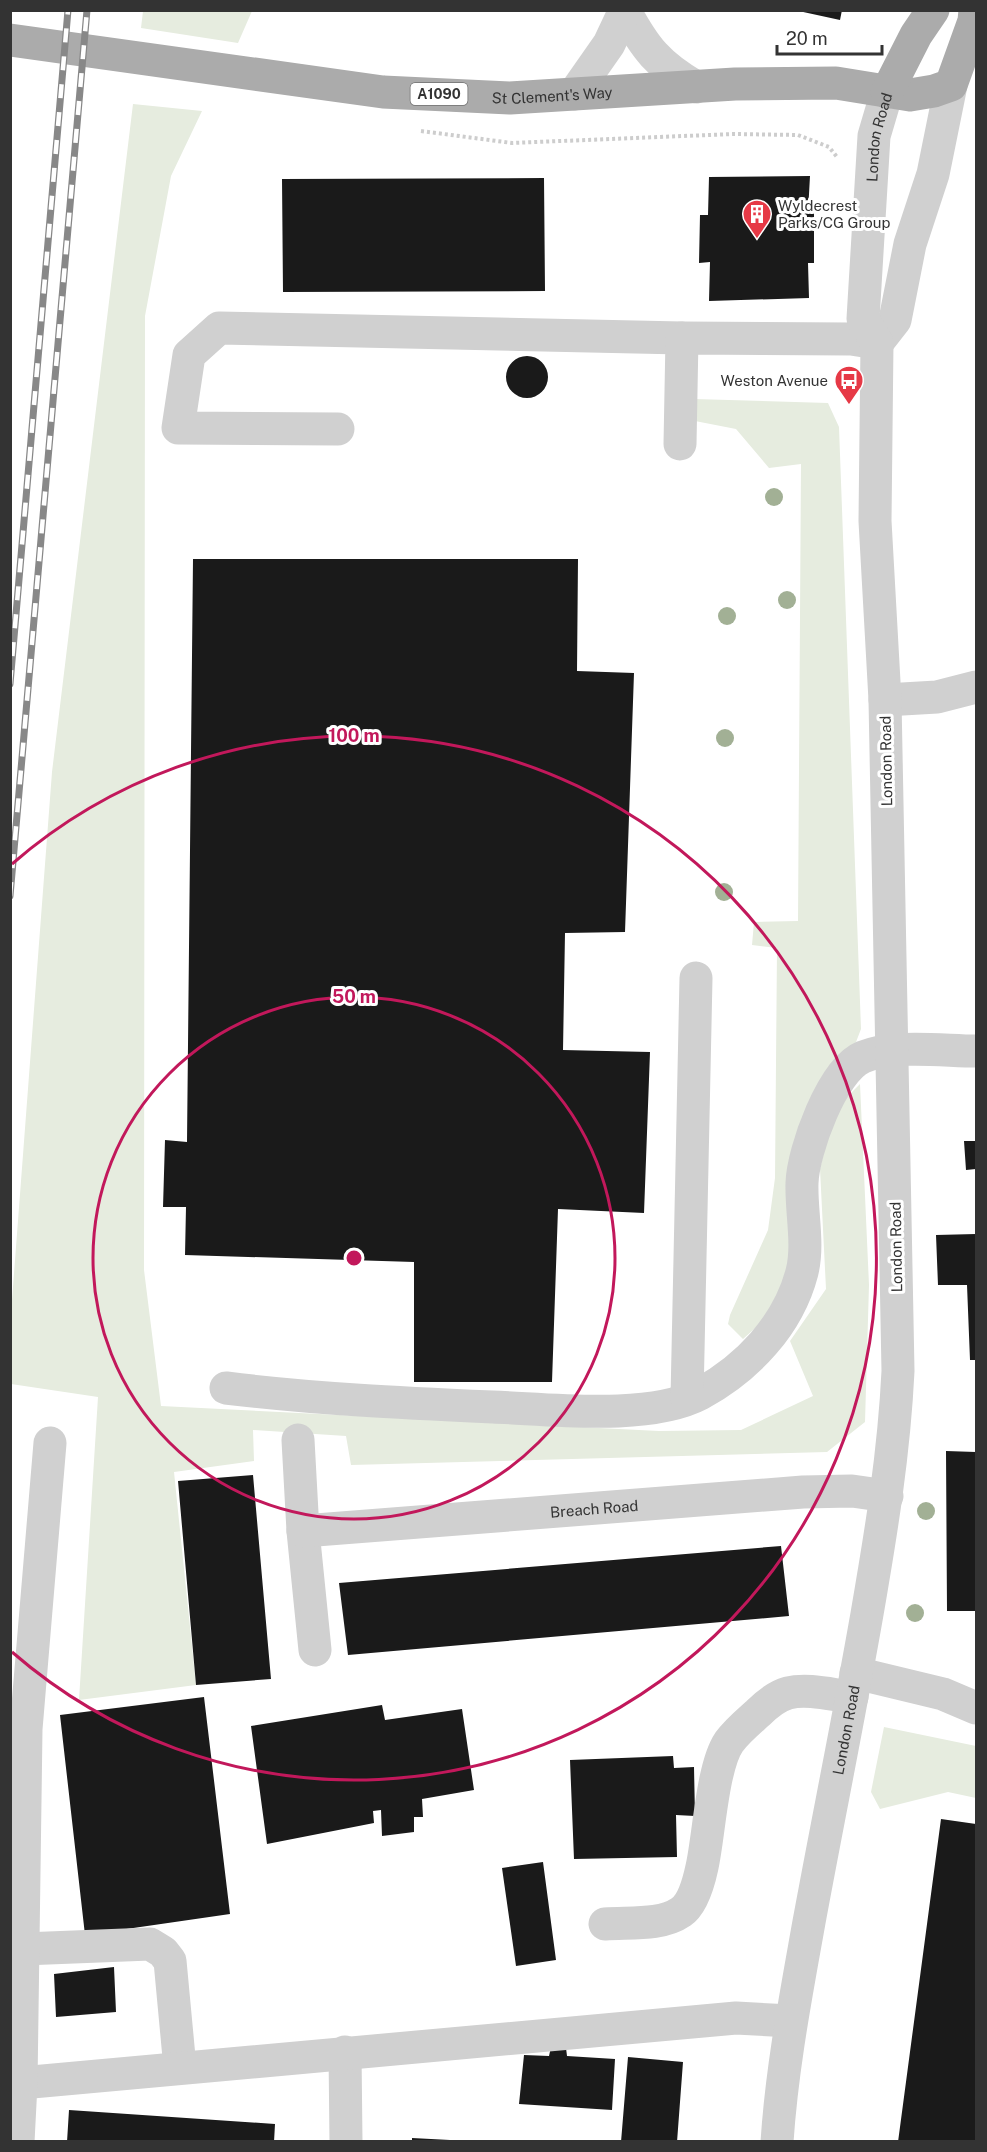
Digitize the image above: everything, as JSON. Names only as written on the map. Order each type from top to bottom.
[{"type":"main road","name":"London Road","points":[[887,92],[916,35],[933,10]]},
{"type":"main road","points":[[951,85],[974,21],[975,10]]},
{"type":"main road","name":"St Clement's Way","points":[[10,40],[383,92],[510,98],[696,87],[836,83],[910,95],[934,91],[951,85]]},
{"type":"street","points":[[625,11],[644,46],[673,74],[696,87]]},
{"type":"street","points":[[574,94],[609,44],[625,11]]},
{"type":"street","points":[[338,429],[178,428],[189,355],[219,328],[682,338],[851,339],[877,343],[895,320],[910,244],[933,174],[951,85]]},
{"type":"street","name":"London Road","points":[[777,2142],[780,2092],[791,2020],[854,1685],[887,1496],[895,1432],[897,1371],[893,1051],[885,700],[875,521],[877,343],[863,319],[874,136],[887,92]]},
{"type":"street","points":[[680,444],[682,338]]},
{"type":"street","points":[[885,700],[936,696],[976,687]]},
{"type":"street","points":[[687,1398],[696,978]]},
{"type":"street","points":[[226,1388],[313,1399],[593,1411],[654,1408],[697,1396],[725,1378],[761,1349],[788,1310],[802,1271],[802,1180],[811,1141],[827,1102],[842,1074],[862,1057],[893,1051],[976,1051]]},
{"type":"street","points":[[298,1440],[303,1531],[315,1650]]},
{"type":"street","points":[[18,2142],[16,2084],[22,1949],[26,1729],[50,1443]]},
{"type":"street","name":"Breach Road","points":[[303,1531],[803,1492],[852,1491],[887,1496]]},
{"type":"street","points":[[605,1924],[654,1921],[672,1918],[684,1911],[698,1884],[709,1838],[714,1787],[728,1744],[764,1707],[787,1694],[854,1685],[944,1694],[976,1708]]},
{"type":"street","points":[[22,1949],[150,1944],[163,1952],[170,1961],[180,2068]]},
{"type":"street","points":[[16,2084],[345,2052],[736,2018],[791,2020]]},
{"type":"street","points":[[345,2052],[346,2142]]},
{"type":"shaded area","points":[[143,10],[252,11],[238,43],[141,28]]},
{"type":"shaded area","points":[[133,104],[202,111],[171,176],[145,316],[144,1270],[161,1406],[659,1431],[741,1430],[813,1396],[790,1341],[826,1289],[820,1169],[829,1130],[844,1100],[860,1084],[869,1285],[865,1422],[827,1452],[351,1465],[346,1436],[253,1430],[254,1461],[174,1472],[196,1685],[79,1700],[98,1397],[11,1384],[11,1313],[52,772]]},
{"type":"shaded area","points":[[694,399],[828,403],[839,427],[861,1029],[856,1042],[842,1059],[785,1284],[771,1314],[743,1339],[728,1324],[768,1230],[775,1178],[777,948],[752,945],[754,922],[798,921],[801,464],[769,468],[736,429],[695,421]]},
{"type":"shaded area","points":[[884,1727],[976,1746],[976,1798],[948,1792],[880,1809],[871,1792]]},
{"type":"building","points":[[794,10],[842,10],[840,20]]},
{"type":"building","name":"Wyldecrest Parks/CG Group","points":[[810,176],[808,212],[814,212],[814,263],[808,263],[809,298],[709,301],[710,262],[699,263],[700,215],[708,215],[709,177]]},
{"type":"building","points":[[544,178],[545,291],[283,292],[282,179]]},
{"type":"building","points":[[527,356],[535,357],[542,362],[547,369],[547,385],[542,392],[535,397],[527,398],[519,397],[512,392],[507,385],[506,377],[507,369],[512,362],[519,357]]},
{"type":"building","points":[[193,559],[578,559],[577,671],[634,673],[625,932],[565,933],[563,1050],[650,1052],[644,1213],[558,1209],[552,1382],[414,1382],[414,1262],[185,1255],[186,1207],[163,1207],[165,1140],[187,1142]]},
{"type":"building","points":[[964,1141],[976,1141],[976,1169],[966,1170]]},
{"type":"building","points":[[976,1234],[976,1360],[970,1360],[967,1285],[938,1285],[936,1235]]},
{"type":"building","points":[[946,1451],[976,1452],[976,1611],[947,1611]]},
{"type":"building","points":[[253,1475],[271,1679],[196,1685],[178,1481]]},
{"type":"building","points":[[781,1546],[789,1616],[348,1655],[339,1583]]},
{"type":"building","points":[[204,1697],[230,1914],[85,1935],[60,1715]]},
{"type":"building","points":[[382,1705],[385,1720],[462,1709],[474,1790],[422,1799],[423,1817],[414,1817],[414,1832],[382,1836],[381,1810],[373,1811],[374,1823],[267,1844],[251,1726]]},
{"type":"building","points":[[673,1756],[674,1768],[694,1767],[695,1816],[676,1815],[677,1857],[574,1859],[570,1760]]},
{"type":"building","points":[[941,1819],[976,1824],[976,2142],[898,2142]]},
{"type":"building","points":[[543,1862],[556,1960],[516,1966],[502,1868]]},
{"type":"building","points":[[114,1967],[116,2012],[56,2017],[54,1974]]},
{"type":"building","points":[[551,2047],[566,2048],[567,2056],[615,2059],[612,2110],[519,2104],[524,2055],[549,2056]]},
{"type":"building","points":[[628,2057],[683,2062],[677,2142],[621,2142]]},
{"type":"building","points":[[69,2110],[275,2124],[274,2142],[67,2142]]},
{"type":"building","points":[[412,2138],[450,2140],[450,2142],[412,2142]]},
{"type":"railway","points":[[10,684],[68,10]]},
{"type":"railway","points":[[10,896],[87,10]]},
{"type":"place","name":"Wyldecrest Parks/CG Group","points":[[757,240]]},
{"type":"place","name":"Weston Avenue","points":[[849,406]]}]
